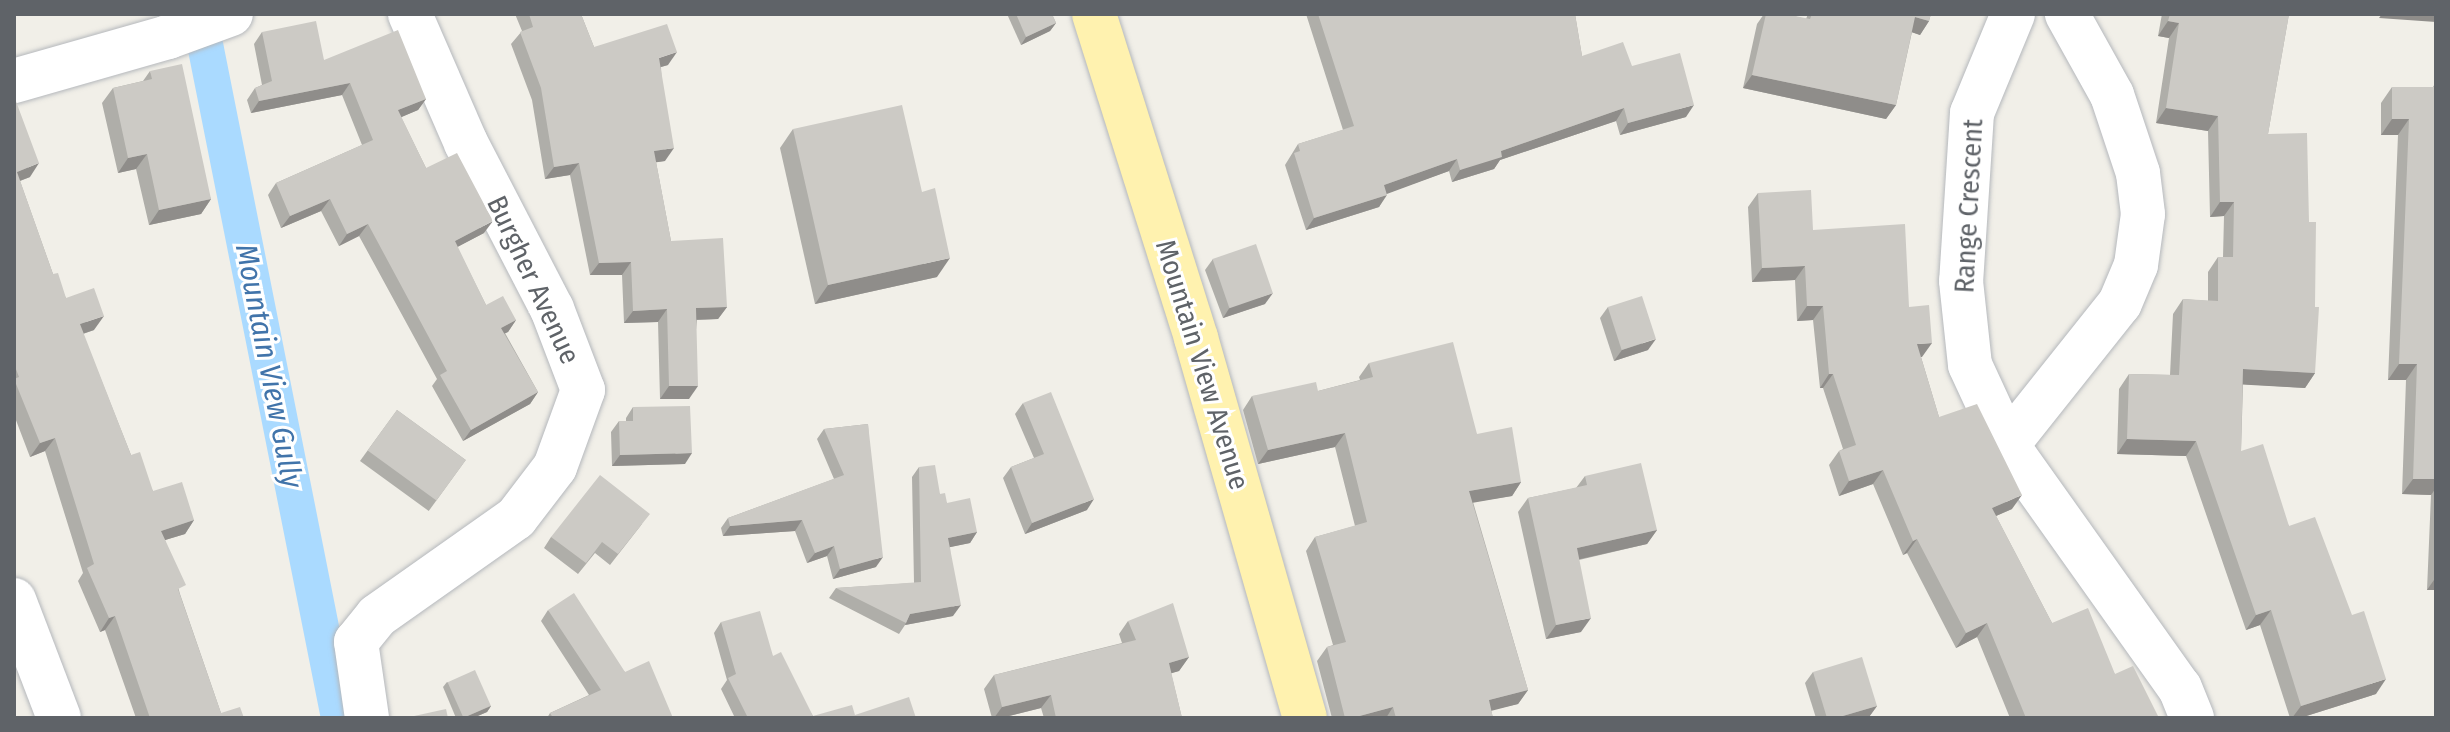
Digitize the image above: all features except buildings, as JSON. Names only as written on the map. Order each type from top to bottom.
[{"type":"main road","name":"Mountain View Avenue","points":[[1094,14],[1196,338],[1305,718]]},
{"type":"street","name":"Burgher Avenue","points":[[367,718],[356,642],[377,616],[516,518],[555,467],[571,432],[583,390],[552,309],[466,143],[410,14]]},
{"type":"street","name":"Range Crescent","points":[[2013,14],[1972,113],[1961,281],[1970,365],[2007,445],[2180,688],[2192,718]]},
{"type":"street","points":[[2007,445],[2120,303],[2136,265],[2143,214],[2138,173],[2112,95],[2088,46],[2067,14]]},
{"type":"street","points":[[14,81],[168,37],[228,16]]},
{"type":"street","points":[[14,600],[59,718]]},
{"type":"waterway","name":"Mountain View Gully","points":[[199,14],[339,718]]}]
